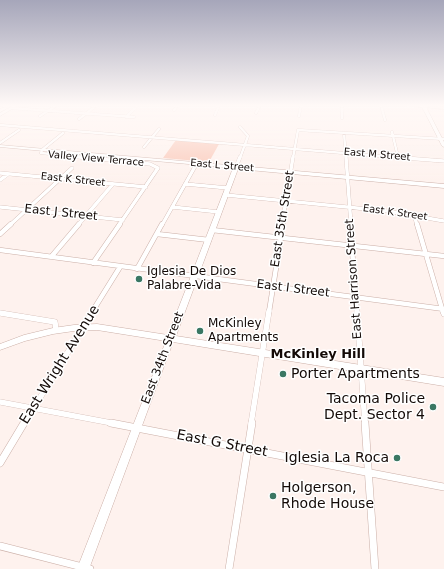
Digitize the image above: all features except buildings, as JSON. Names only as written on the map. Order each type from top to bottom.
[{"type":"street","points":[[0,142],[17,132]]},
{"type":"street","name":"East M Street","points":[[83,132],[444,160]]},
{"type":"street","points":[[144,147],[157,132]]},
{"type":"street","points":[[244,132],[248,136],[245,145]]},
{"type":"street","name":"East 35th Street","points":[[229,569],[290,172],[298,132]]},
{"type":"street","name":"East 35th Street","points":[[322,132],[344,133]]},
{"type":"street","points":[[392,132],[398,157]]},
{"type":"street","points":[[42,150],[63,133]]},
{"type":"street","points":[[344,133],[442,139],[444,146]]},
{"type":"street","name":"East Harrison Street","points":[[344,133],[375,569]]},
{"type":"street","name":"East 34th Street","points":[[85,568],[194,276],[245,145]]},
{"type":"street","name":"East L Street","points":[[0,146],[444,186]]},
{"type":"street","name":"Valley View Terrace","points":[[42,150],[41,152],[44,155],[156,166],[158,169],[146,187]]},
{"type":"street","points":[[137,269],[196,164]]},
{"type":"street","points":[[0,234],[72,168]]},
{"type":"street","name":"East K Street","points":[[0,172],[146,187]]},
{"type":"street","points":[[0,180],[8,173]]},
{"type":"street","points":[[51,257],[113,184]]},
{"type":"street","points":[[185,184],[228,188]]},
{"type":"street","points":[[92,263],[146,187]]},
{"type":"street","name":"East K Street","points":[[226,195],[349,207],[414,215],[444,221]]},
{"type":"street","points":[[172,206],[220,212]]},
{"type":"street","name":"East J Street","points":[[0,207],[123,220]]},
{"type":"street","points":[[414,215],[444,311]]},
{"type":"street","points":[[212,230],[444,256]]},
{"type":"street","points":[[157,234],[209,240]]},
{"type":"street","name":"East I Street","points":[[0,250],[444,311]]},
{"type":"street","name":"East Wright Avenue","points":[[0,463],[120,267]]},
{"type":"street","points":[[0,319],[2,313],[55,322],[56,330]]},
{"type":"street","points":[[0,348],[24,338],[56,330],[83,327],[128,331],[444,382]]},
{"type":"street","name":"East G Street","points":[[0,402],[444,487]]},
{"type":"street","points":[[0,546],[85,568]]},
{"type":"shaded area","points":[[176,140],[219,144],[209,162],[163,158]]},
{"type":"place","name":"Iglesia De Dios Palabre-Vida","points":[[139,279]]},
{"type":"place","name":"McKinley Apartments","points":[[200,331]]},
{"type":"place","name":"Porter Apartments","points":[[283,374]]},
{"type":"place","name":"Tacoma Police Dept. Sector 4","points":[[433,407]]},
{"type":"place","name":"Iglesia La Roca","points":[[397,458]]},
{"type":"place","name":"Holgerson, Rhode House","points":[[273,496]]},
{"type":"district","name":"McKinley Hill","points":[[318,355]]}]
